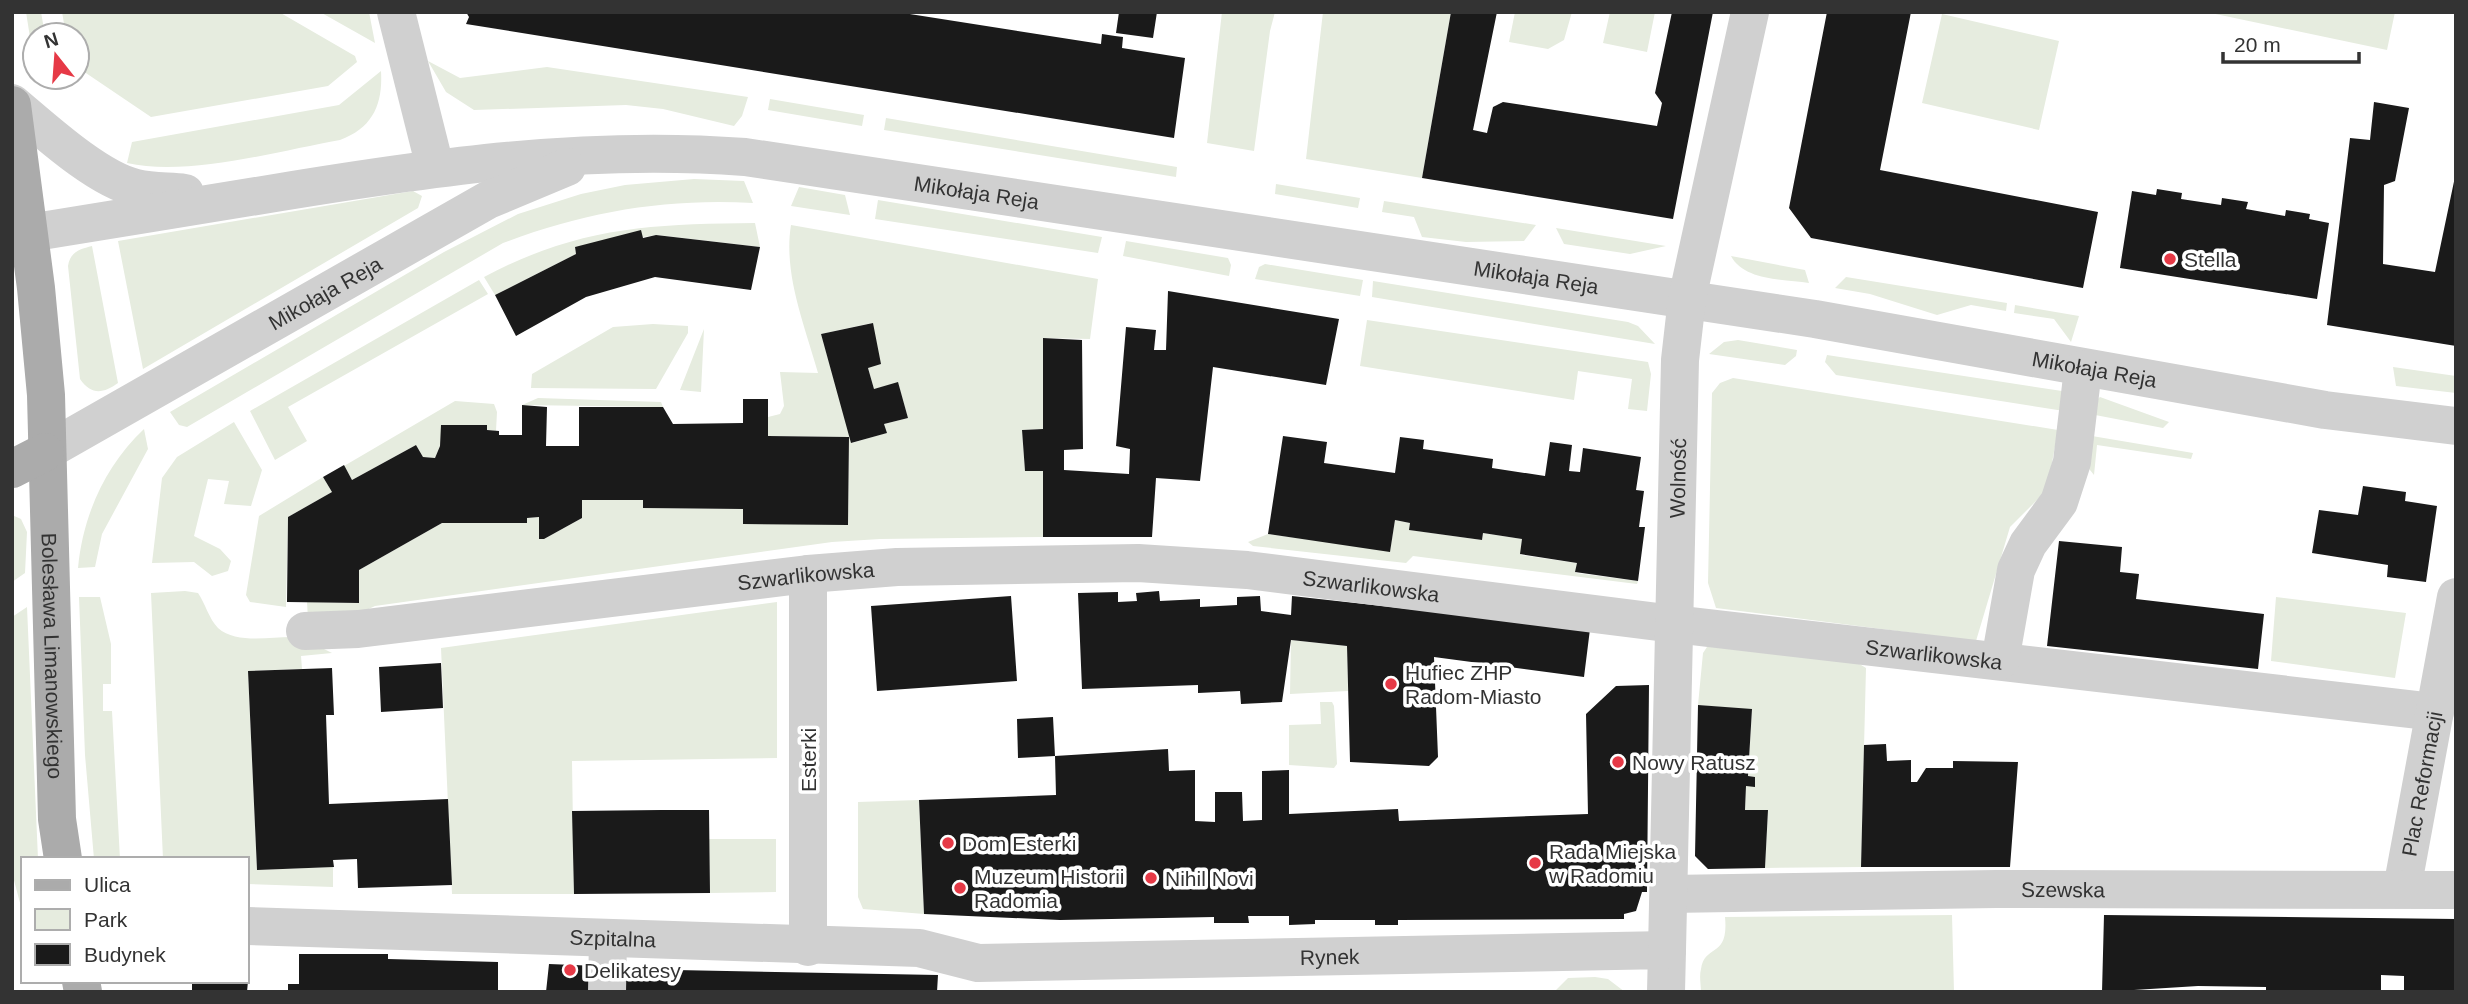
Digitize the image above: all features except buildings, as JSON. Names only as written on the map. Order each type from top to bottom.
[{"type":"main road","name":"Bolesława Limanowskiego","points":[[12,104],[20,235],[46,395],[29,460],[57,819],[63,857]]},
{"type":"street","points":[[396,12],[435,167]]},
{"type":"street","name":"Wolność","points":[[1667,950],[1680,360],[1687,299],[1750,12]]},
{"type":"street","points":[[12,104],[75,155],[135,188],[195,194],[271,194]]},
{"type":"street","name":"Mikołaja Reja","points":[[20,235],[435,167],[613,154],[684,152],[774,159],[1815,319],[2083,369],[2325,410],[2456,426]]},
{"type":"street","name":"Mikołaja Reja","points":[[29,460],[488,200],[573,164],[613,154]]},
{"type":"street","points":[[2000,661],[2016,570],[2028,544],[2059,502],[2072,462],[2083,369]]},
{"type":"street","name":"Szwarlikowska","points":[[305,631],[358,629],[808,574],[897,567],[1138,563],[1247,570],[1674,624],[2435,712]]},
{"type":"street","name":"Esterki","points":[[808,574],[808,947]]},
{"type":"street","name":"Plac Reformacji","points":[[2402,889],[2456,597]]},
{"type":"street","name":"Szewska","points":[[1669,894],[1996,889],[2456,890]]},
{"type":"street","name":"Szpitalna","points":[[248,926],[808,947],[919,948],[978,978]]},
{"type":"street","points":[[607,992],[608,939]]},
{"type":"street","points":[[1667,950],[1667,992]]},
{"type":"street","name":"Rynek","points":[[978,978],[1667,950]]},
{"type":"green space","points":[[26,12],[41,12],[43,21],[27,21]]},
{"type":"green space","points":[[62,12],[279,12],[355,56],[357,62],[328,86],[151,117],[91,76],[91,21],[64,21]]},
{"type":"green space","points":[[320,12],[369,12],[375,43]]},
{"type":"green space","points":[[1222,12],[1275,12],[1270,31],[1254,151],[1207,143]]},
{"type":"green space","points":[[1323,12],[1451,12],[1422,178],[1306,159]]},
{"type":"green space","points":[[1515,12],[1572,12],[1564,40],[1548,49],[1509,42]]},
{"type":"green space","points":[[1610,12],[1655,12],[1647,52],[1603,43]]},
{"type":"green space","points":[[2206,12],[2395,12],[2387,50]]},
{"type":"green space","points":[[1942,14],[2059,41],[2039,130],[1922,103]]},
{"type":"green space","points":[[428,61],[460,78],[547,67],[748,97],[742,116],[734,126],[663,109],[626,105],[474,110],[446,92]]},
{"type":"green space","points":[[381,71],[380,94],[374,113],[361,129],[340,140],[204,165],[177,167],[127,163],[132,142],[339,105]]},
{"type":"green space","points":[[770,99],[864,115],[862,126],[768,110]]},
{"type":"green space","points":[[886,118],[1177,167],[1176,177],[884,130]]},
{"type":"green space","points":[[694,179],[744,181],[753,203],[657,205],[595,215],[503,243],[187,427],[179,425],[170,412],[444,252],[518,214],[581,194],[625,185]]},
{"type":"green space","points":[[1276,184],[1360,198],[1358,208],[1275,194]]},
{"type":"green space","points":[[799,187],[845,195],[850,215],[791,206]]},
{"type":"green space","points":[[413,191],[422,196],[418,208],[143,369],[118,241]]},
{"type":"green space","points":[[878,200],[1102,237],[1098,253],[875,219]]},
{"type":"green space","points":[[1384,201],[1536,225],[1524,241],[1466,242],[1422,237],[1414,217],[1382,212]]},
{"type":"green space","points":[[755,223],[760,247],[657,235],[575,247],[576,254],[495,295],[484,277],[518,260],[584,238],[648,227]]},
{"type":"green space","points":[[791,225],[1098,279],[1090,339],[1043,338],[1043,429],[1022,430],[1025,470],[1043,471],[1043,537],[832,542],[375,606],[358,614],[308,619],[307,602],[358,603],[359,570],[442,523],[526,523],[527,518],[539,517],[539,538],[544,539],[582,518],[582,500],[643,500],[644,508],[743,509],[743,524],[848,524],[849,437],[768,436],[768,417],[780,414],[784,406],[780,372],[818,373],[797,300],[789,244]],"holes":[[[872,323],[877,351],[868,368],[874,389],[898,383],[908,418],[884,424],[886,433],[852,443],[821,334]]]},
{"type":"green space","points":[[1556,228],[1666,246],[1630,254],[1564,244]]},
{"type":"green space","points":[[1126,241],[1228,258],[1231,265],[1229,276],[1123,256]]},
{"type":"green space","points":[[92,246],[118,383],[102,391],[88,388],[80,379],[68,266],[73,254]]},
{"type":"green space","points":[[1731,256],[1805,270],[1809,283],[1755,274],[1737,264]]},
{"type":"green space","points":[[1265,264],[1363,280],[1360,296],[1255,279],[1259,267]]},
{"type":"green space","points":[[1846,277],[2007,303],[2006,311],[1971,305],[1937,315],[1870,294],[1835,288]]},
{"type":"green space","points":[[479,280],[488,294],[288,407],[307,441],[275,460],[250,411]]},
{"type":"green space","points":[[1373,281],[1628,322],[1638,326],[1655,344],[1372,297]]},
{"type":"green space","points":[[2015,305],[2079,316],[2071,342],[2054,319],[2014,313]]},
{"type":"green space","points":[[1367,320],[1648,362],[1651,374],[1647,411],[1628,409],[1632,379],[1578,371],[1574,400],[1360,366]]},
{"type":"green space","points":[[653,324],[688,326],[688,333],[656,389],[531,388],[532,374],[613,327]]},
{"type":"green space","points":[[704,329],[701,392],[680,390]]},
{"type":"green space","points":[[1738,340],[1797,350],[1796,356],[1785,365],[1709,354],[1724,342]]},
{"type":"green space","points":[[1827,355],[2062,391],[2064,411],[1836,375],[1825,362]]},
{"type":"green space","points":[[2393,367],[2456,376],[2456,393],[2396,386]]},
{"type":"green space","points":[[1733,378],[2058,430],[2047,490],[2010,527],[1976,641],[1716,608],[1708,583],[1712,393],[1720,383]]},
{"type":"green space","points":[[2100,397],[2169,422],[2163,428],[2090,414],[2093,403]]},
{"type":"green space","points":[[538,398],[661,402],[663,407],[522,405]]},
{"type":"green space","points":[[455,401],[494,404],[497,412],[496,431],[487,430],[486,425],[442,425],[440,446],[435,458],[423,457],[416,445],[352,480],[344,466]]},
{"type":"green space","points":[[234,422],[262,470],[251,506],[224,504],[229,481],[208,479],[194,536],[220,549],[231,561],[228,571],[212,576],[194,562],[152,563],[162,478],[177,457]]},
{"type":"green space","points":[[144,429],[148,449],[102,534],[95,567],[78,568],[85,529],[98,492],[118,459]]},
{"type":"green space","points":[[2086,435],[2193,453],[2191,459],[2097,445],[2094,475],[2082,460]]},
{"type":"green space","points":[[323,477],[332,492],[288,517],[286,607],[250,602],[246,595],[259,516]]},
{"type":"green space","points":[[12,515],[21,519],[27,532],[25,573],[12,582]]},
{"type":"green space","points":[[1395,520],[1410,523],[1410,530],[1482,540],[1483,533],[1522,539],[1521,555],[1577,563],[1576,573],[1638,581],[1637,584],[1413,556],[1406,563],[1253,546],[1248,542],[1268,534],[1390,551]]},
{"type":"green space","points":[[151,593],[198,593],[215,624],[225,633],[243,638],[291,637],[292,645],[316,645],[332,653],[301,656],[302,669],[248,671],[257,870],[333,867],[333,887],[248,884],[248,857],[163,857]]},
{"type":"green space","points":[[79,597],[100,597],[111,644],[111,684],[103,684],[103,711],[112,711],[120,857],[94,857],[85,755]]},
{"type":"green space","points":[[2276,597],[2406,613],[2395,678],[2271,661]]},
{"type":"green space","points":[[777,602],[777,758],[572,761],[574,894],[452,894],[441,648]]},
{"type":"green space","points":[[27,607],[38,857],[21,857],[21,907],[12,873],[12,617]]},
{"type":"green space","points":[[1291,640],[1347,646],[1348,691],[1290,694]]},
{"type":"green space","points":[[1718,644],[1853,660],[1866,668],[1861,867],[1765,868],[1768,811],[1745,810],[1746,786],[1755,786],[1755,777],[1748,776],[1752,710],[1698,705],[1703,653],[1707,647]]},
{"type":"green space","points":[[1320,702],[1332,702],[1334,706],[1337,764],[1334,768],[1289,765],[1289,725],[1321,724]]},
{"type":"green space","points":[[919,800],[924,914],[863,909],[858,897],[858,802]]},
{"type":"green space","points":[[709,839],[776,839],[776,892],[710,893]]},
{"type":"green space","points":[[1952,915],[1954,992],[1701,992],[1703,961],[1724,939],[1725,917]]},
{"type":"green space","points":[[1568,978],[1608,979],[1625,992],[1554,992]]},
{"type":"place","name":"Stella","points":[[2170,259]]},
{"type":"place","name":"Hufiec ZHP Radom-Miasto","points":[[1391,684]]},
{"type":"place","name":"Nowy Ratusz","points":[[1618,762]]},
{"type":"place","name":"Dom Esterki","points":[[948,843]]},
{"type":"place","name":"Rada Miejska w Radomiu","points":[[1535,863]]},
{"type":"place","name":"Nihil Novi","points":[[1151,878]]},
{"type":"place","name":"Muzeum Historii Radomia","points":[[960,888]]},
{"type":"place","name":"Delikatesy","points":[[570,970]]}]
